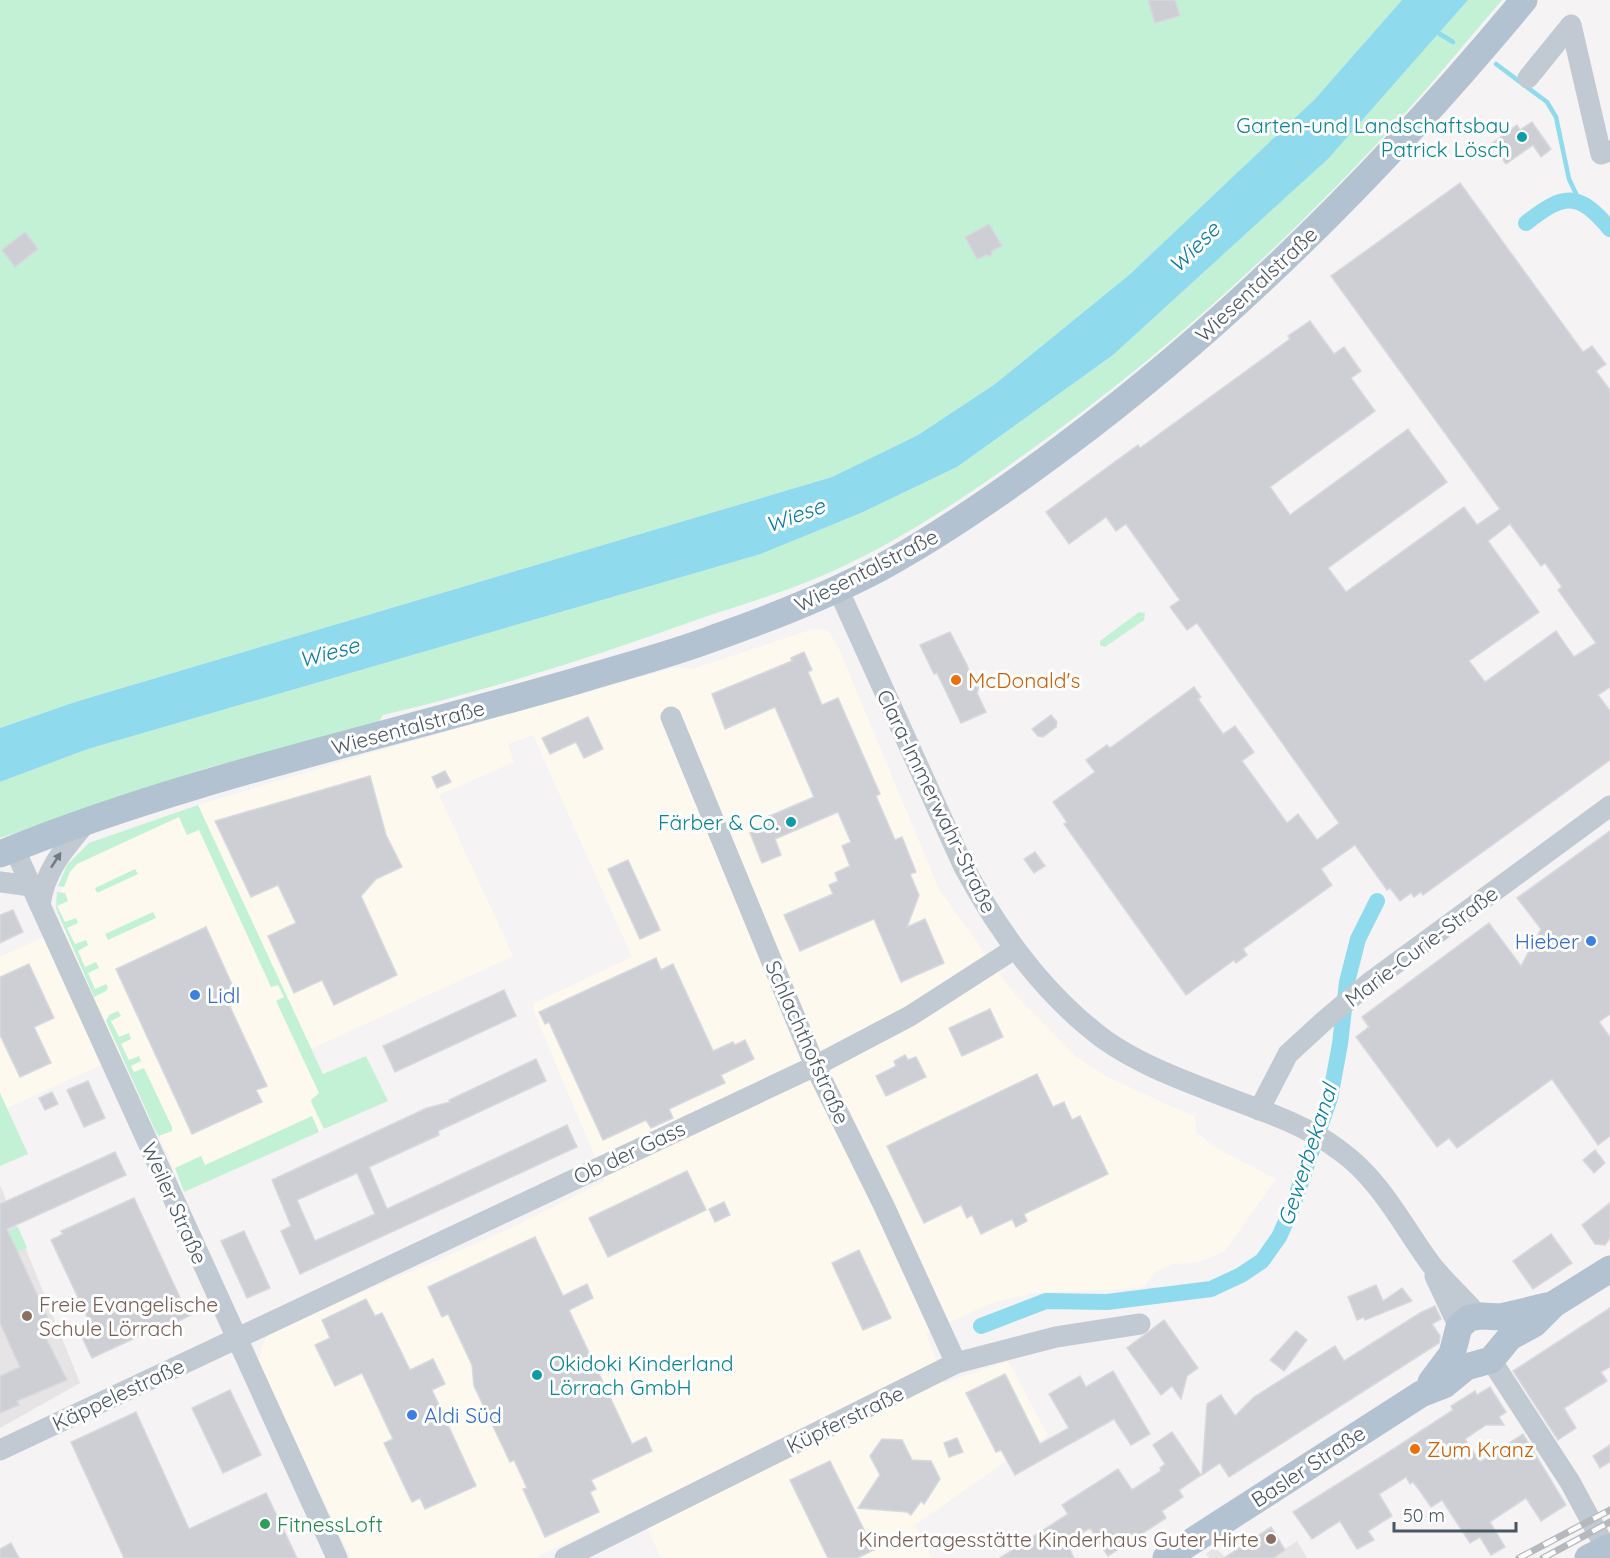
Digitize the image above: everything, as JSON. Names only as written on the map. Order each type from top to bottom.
[{"type":"main road","name":"Wiesentalstraße","points":[[7,851],[205,783],[533,693],[712,639],[838,589],[944,531],[1036,467],[1174,358],[1260,283],[1384,161],[1524,0]]},
{"type":"main road","name":"Basler Straße","points":[[1166,1558],[1421,1394],[1444,1384],[1466,1367],[1491,1357],[1510,1337],[1534,1324],[1554,1304],[1610,1269]]},
{"type":"main road","name":"Basler Straße","points":[[1421,1394],[1471,1325],[1554,1304]]},
{"type":"main road","points":[[1471,1325],[1501,1329],[1491,1357],[1463,1356],[1471,1325]]},
{"type":"street","points":[[1528,78],[1571,25],[1601,154],[1610,152]]},
{"type":"street","name":"Clara-Immerwahr-Straße","points":[[838,589],[963,865],[986,909],[1014,949],[1074,1013],[1106,1041],[1149,1065],[1296,1125],[1329,1143],[1369,1176],[1431,1264],[1473,1310],[1471,1325]]},
{"type":"street","name":"Schlachthofstraße","points":[[671,717],[815,1066],[884,1206],[956,1363]]},
{"type":"street","name":"Marie-Curie-Straße","points":[[1259,1110],[1288,1054],[1324,1021],[1369,983],[1610,806]]},
{"type":"street","points":[[40,905],[53,863],[87,823]]},
{"type":"street","name":"Weiler Straße","points":[[7,851],[31,886],[40,905],[337,1558]]},
{"type":"street","points":[[0,882],[31,886]]},
{"type":"street","name":"Ob der Gass","points":[[236,1339],[613,1159],[815,1066],[910,1016],[1014,949]]},
{"type":"street","name":"Küpferstraße","points":[[565,1558],[956,1363],[1056,1337],[1140,1324]]},
{"type":"street","name":"Käppelestraße","points":[[0,1450],[236,1339]]},
{"type":"street","points":[[1491,1357],[1566,1475],[1603,1552]]},
{"type":"shaded area","points":[[813,629],[828,630],[839,649],[939,889],[1011,990],[1075,1056],[1107,1077],[1195,1117],[1196,1132],[1216,1148],[1276,1179],[1224,1252],[1196,1263],[1172,1264],[1157,1271],[1142,1288],[1032,1293],[992,1303],[926,1333],[944,1383],[1008,1361],[1048,1436],[1005,1462],[915,1525],[932,1558],[661,1558],[638,1509],[535,1558],[351,1558],[258,1362],[264,1341],[271,1332],[507,1230],[605,1181],[534,1012],[534,1003],[632,957],[533,735],[508,744],[514,762],[439,795],[513,956],[311,1049],[323,1074],[366,1056],[388,1101],[184,1192],[123,1055],[7,1108],[0,1093],[0,957],[65,927],[57,905],[65,877],[97,841],[198,805],[385,749],[677,667],[692,669]]},
{"type":"shaded area","name":"Freie Evangelische Schule Lörrach","points":[[0,1185],[80,1383],[0,1428]]},
{"type":"shaded area","points":[[1271,1527],[1285,1549],[1297,1541],[1307,1558],[1209,1558],[1206,1554],[1215,1547],[1225,1557]]},
{"type":"green space","points":[[0,0],[1402,0],[1315,99],[1129,275],[995,384],[918,435],[832,477],[75,702],[0,728]]},
{"type":"green space","points":[[1468,0],[1502,0],[1389,131],[1290,233],[1203,313],[1066,425],[971,492],[896,539],[871,553],[804,583],[619,647],[502,684],[383,715],[378,724],[207,768],[0,838],[0,782],[88,749],[761,554],[861,513],[957,467],[1113,355],[1328,159]]},
{"type":"green space","points":[[1139,612],[1145,613],[1144,620],[1105,647],[1100,645],[1100,641]]},
{"type":"green space","points":[[198,805],[323,1074],[366,1056],[388,1101],[324,1129],[311,1100],[319,1093],[276,1001],[284,997],[278,985],[271,987],[199,830],[187,835],[179,817],[77,864],[70,872],[64,887],[58,886],[67,865],[89,843]]},
{"type":"green space","points":[[135,869],[138,874],[97,893],[95,888]]},
{"type":"green space","points":[[57,892],[65,893],[68,901],[57,906],[65,922],[76,918],[78,923],[67,928],[75,944],[86,940],[88,945],[78,951],[85,967],[96,962],[99,968],[88,973],[95,989],[106,984],[108,987],[106,991],[94,997],[56,908]]},
{"type":"green space","points":[[153,912],[156,918],[108,940],[105,934]]},
{"type":"green space","points":[[118,1011],[121,1016],[111,1021],[119,1037],[129,1033],[131,1039],[121,1044],[129,1060],[139,1056],[141,1061],[131,1066],[134,1072],[144,1068],[172,1131],[159,1136],[156,1132],[106,1021],[109,1015]]},
{"type":"green space","points":[[0,1093],[28,1154],[0,1166]]},
{"type":"green space","points":[[312,1116],[319,1132],[184,1192],[175,1168],[201,1156],[205,1165]]},
{"type":"green space","points":[[18,1227],[27,1248],[0,1259],[0,1235]]},
{"type":"water","name":"Wiese","points":[[1402,0],[1468,0],[1328,159],[1113,355],[957,467],[861,513],[761,554],[88,749],[0,782],[0,728],[75,702],[832,477],[918,435],[995,384],[1129,275],[1315,99]]},
{"type":"building","points":[[1148,0],[1175,0],[1180,16],[1155,23]]},
{"type":"building","name":"Garten-und Landschaftsbau Patrick Lösch","points":[[1532,122],[1551,149],[1541,157],[1533,145],[1506,164],[1491,144],[1517,125],[1520,130]]},
{"type":"building","points":[[1460,183],[1583,352],[1592,346],[1606,364],[1596,371],[1610,390],[1610,687],[1598,695],[1610,711],[1610,760],[1423,895],[1421,892],[1414,897],[1411,893],[1400,901],[1390,888],[1387,890],[1355,845],[1321,869],[1332,885],[1243,949],[1247,955],[1236,963],[1234,960],[1186,995],[1064,824],[1067,822],[1053,802],[1095,772],[1086,760],[1107,745],[1110,748],[1194,687],[1201,697],[1198,699],[1223,734],[1235,726],[1254,752],[1242,761],[1287,823],[1298,814],[1317,840],[1339,823],[1197,623],[1187,630],[1170,607],[1180,600],[1126,524],[1116,531],[1106,517],[1069,544],[1046,512],[1138,445],[1140,448],[1290,339],[1288,336],[1310,321],[1334,354],[1344,347],[1361,371],[1351,378],[1375,411],[1270,487],[1290,515],[1408,429],[1447,482],[1328,568],[1346,592],[1464,507],[1477,525],[1500,509],[1331,276]],"holes":[[[1510,524],[1541,566],[1545,563],[1562,587],[1558,590],[1596,643],[1574,657],[1556,631],[1485,682],[1469,661],[1539,612],[1488,541]]]},
{"type":"building","points":[[989,224],[1002,246],[992,251],[991,256],[986,255],[977,259],[965,237]]},
{"type":"building","points":[[25,232],[38,249],[15,267],[2,250]]},
{"type":"building","name":"McDonald's","points":[[950,632],[967,665],[974,686],[979,687],[977,693],[986,712],[961,723],[937,673],[934,674],[920,645]]},
{"type":"building","name":"Färber & Co.","points":[[804,652],[812,670],[808,672],[822,705],[838,698],[880,794],[876,796],[895,840],[902,837],[916,872],[910,874],[919,895],[907,927],[925,919],[944,963],[901,982],[874,919],[800,951],[784,915],[833,894],[829,885],[838,881],[835,873],[850,866],[842,846],[851,842],[838,812],[775,839],[781,855],[762,863],[750,833],[768,826],[765,818],[814,797],[775,707],[725,729],[712,694],[792,661],[791,658]]},
{"type":"building","points":[[1051,715],[1057,722],[1056,727],[1043,737],[1038,736],[1032,729]]},
{"type":"building","points":[[588,717],[603,749],[584,758],[576,742],[550,754],[542,738]]},
{"type":"building","points":[[445,771],[451,782],[437,788],[432,777]]},
{"type":"building","points":[[370,776],[386,835],[402,867],[376,879],[361,896],[397,975],[334,1005],[322,980],[294,993],[268,936],[296,923],[278,885],[251,897],[215,821]]},
{"type":"building","name":"Hieber","points":[[1610,831],[1610,1014],[1599,1022],[1610,1037],[1610,1136],[1598,1145],[1552,1079],[1457,1148],[1449,1138],[1437,1147],[1356,1037],[1369,1027],[1362,1017],[1489,923],[1521,966],[1541,929],[1517,898]]},
{"type":"building","points":[[1035,852],[1045,866],[1034,873],[1024,859]]},
{"type":"building","points":[[628,860],[660,930],[640,939],[608,869]]},
{"type":"building","points":[[13,910],[23,932],[0,943],[0,915]]},
{"type":"building","points":[[206,927],[234,989],[224,994],[267,1086],[256,1090],[262,1102],[192,1134],[116,969]]},
{"type":"building","points":[[656,958],[661,970],[673,964],[713,1051],[733,1042],[735,1045],[745,1040],[754,1059],[721,1075],[725,1083],[669,1109],[673,1118],[651,1128],[646,1120],[603,1140],[549,1022],[545,1024],[539,1012]]},
{"type":"building","points":[[29,964],[54,1018],[34,1027],[51,1063],[20,1077],[0,1035],[0,977]]},
{"type":"building","points":[[504,990],[516,1016],[395,1072],[383,1046]]},
{"type":"building","points":[[990,1009],[1003,1037],[962,1056],[949,1028]]},
{"type":"building","points":[[905,1055],[908,1060],[916,1057],[926,1077],[886,1096],[876,1076],[896,1066],[894,1061]]},
{"type":"building","points":[[536,1059],[546,1081],[438,1131],[439,1135],[369,1167],[387,1209],[567,1125],[577,1147],[300,1274],[281,1231],[291,1226],[272,1180],[427,1108],[450,1102],[449,1100]],"holes":[[[357,1173],[375,1214],[315,1241],[297,1200]]]},
{"type":"building","points":[[1037,1074],[1053,1107],[1064,1102],[1072,1120],[1080,1116],[1108,1174],[1024,1214],[1027,1221],[1016,1227],[1012,1219],[981,1234],[972,1215],[967,1218],[961,1205],[924,1223],[887,1146]]},
{"type":"building","points":[[88,1081],[105,1118],[84,1127],[67,1090]]},
{"type":"building","points":[[52,1092],[58,1104],[45,1110],[39,1098]]},
{"type":"building","points":[[1595,1150],[1605,1163],[1594,1173],[1583,1160]]},
{"type":"building","name":"Freie Evangelische Schule Lörrach","points":[[115,1152],[126,1175],[7,1229],[52,1327],[43,1332],[67,1380],[17,1401],[19,1405],[0,1413],[0,1376],[20,1367],[0,1323],[0,1204]]},
{"type":"building","points":[[687,1171],[706,1210],[608,1257],[589,1218]]},
{"type":"building","points":[[134,1198],[182,1302],[184,1301],[191,1315],[177,1322],[176,1319],[92,1358],[77,1327],[89,1321],[51,1240],[63,1234],[61,1231]]},
{"type":"building","points":[[724,1202],[730,1215],[715,1222],[709,1209]]},
{"type":"building","points":[[1610,1203],[1610,1238],[1605,1245],[1595,1244],[1582,1225]]},
{"type":"building","points":[[244,1231],[270,1288],[247,1298],[221,1241]]},
{"type":"building","points":[[1551,1234],[1572,1263],[1533,1289],[1513,1261]]},
{"type":"building","name":"Okidoki Kinderland Lörrach GmbH","points":[[535,1237],[563,1296],[587,1284],[593,1298],[569,1310],[632,1444],[646,1437],[652,1451],[591,1480],[596,1489],[590,1492],[599,1512],[545,1537],[523,1489],[527,1488],[514,1460],[510,1462],[474,1386],[472,1365],[448,1314],[442,1317],[428,1287]]},
{"type":"building","points":[[859,1250],[891,1318],[863,1330],[832,1263]]},
{"type":"building","points":[[1376,1285],[1383,1301],[1402,1288],[1412,1301],[1365,1320],[1364,1317],[1357,1320],[1348,1297]]},
{"type":"building","name":"Aldi Süd","points":[[366,1299],[375,1316],[382,1313],[410,1370],[433,1359],[445,1384],[432,1390],[476,1486],[425,1509],[420,1498],[412,1502],[384,1443],[393,1439],[362,1373],[335,1386],[315,1345],[330,1338],[322,1320]]},
{"type":"building","points":[[1435,1306],[1441,1319],[1432,1324],[1440,1336],[1439,1343],[1229,1477],[1220,1463],[1202,1475],[1207,1404],[1221,1395],[1235,1416],[1254,1397],[1335,1346],[1344,1361]]},
{"type":"building","points":[[1610,1308],[1610,1367],[1601,1372],[1607,1381],[1564,1408],[1576,1428],[1558,1440],[1513,1371]]},
{"type":"building","points":[[1164,1320],[1198,1368],[1187,1376],[1181,1399],[1172,1386],[1161,1395],[1127,1348]]},
{"type":"building","points":[[1296,1331],[1307,1340],[1284,1371],[1270,1360]]},
{"type":"building","points":[[1113,1371],[1150,1434],[1131,1445],[1114,1419],[1015,1475],[1001,1450],[996,1452],[966,1393],[1005,1374],[1040,1444],[1069,1428],[1049,1394],[1080,1376],[1086,1387]]},
{"type":"building","points":[[1490,1387],[1506,1412],[1499,1417],[1504,1425],[1486,1425],[1465,1439],[1480,1462],[1523,1434],[1566,1505],[1541,1521],[1526,1498],[1490,1522],[1505,1547],[1491,1555],[1480,1537],[1470,1543],[1442,1500],[1431,1507],[1413,1482],[1410,1484],[1406,1477],[1379,1494],[1392,1516],[1368,1531],[1374,1540],[1357,1549],[1340,1521],[1312,1539],[1293,1512],[1453,1410],[1451,1406],[1475,1391],[1477,1395]]},
{"type":"building","points":[[230,1390],[261,1455],[223,1473],[192,1408]]},
{"type":"building","points":[[136,1412],[189,1529],[266,1493],[297,1558],[124,1558],[71,1442]]},
{"type":"building","points":[[1172,1432],[1201,1475],[1179,1490],[1183,1497],[1162,1511],[1166,1518],[1108,1556],[1090,1528],[1066,1542],[1074,1558],[1000,1558],[1068,1514],[1062,1505],[1118,1469],[1132,1490],[1161,1471],[1160,1468],[1165,1464],[1153,1445]]},
{"type":"building","points":[[957,1438],[963,1452],[949,1457],[944,1443]]},
{"type":"building","points":[[882,1439],[902,1440],[912,1460],[931,1461],[940,1479],[924,1504],[921,1501],[911,1515],[907,1512],[858,1508],[880,1475],[870,1456]]},
{"type":"building","points":[[1610,1445],[1610,1462],[1600,1468],[1593,1456]]},
{"type":"building","points":[[830,1461],[874,1550],[857,1558],[828,1558],[790,1480]]},
{"type":"building","points":[[1271,1527],[1285,1550],[1273,1558],[1224,1558]]},
{"type":"building","points":[[11,1543],[19,1558],[0,1558],[0,1549]]},
{"type":"waterway","name":"Gewerbekanal","points":[[1435,31],[1453,42]]},
{"type":"waterway","name":"Gewerbekanal","points":[[1496,64],[1547,102],[1556,117],[1569,179],[1579,200]]},
{"type":"waterway","name":"Gewerbekanal","points":[[1526,223],[1551,206],[1570,200],[1589,208],[1610,229]]},
{"type":"waterway","name":"Gewerbekanal","points":[[981,1326],[1046,1301],[1107,1302],[1211,1289],[1241,1275],[1262,1261],[1279,1237],[1292,1208],[1330,1098],[1340,1044],[1347,982],[1358,939],[1377,901]]},
{"type":"railway","points":[[1519,1558],[1610,1510]]},
{"type":"railway","points":[[1543,1558],[1610,1522]]},
{"type":"place","name":"Garten-und Landschaftsbau Patrick Lösch","points":[[1522,137]]},
{"type":"place","name":"McDonald's","points":[[956,680]]},
{"type":"place","name":"Färber & Co.","points":[[791,822]]},
{"type":"place","name":"Hieber","points":[[1591,941]]},
{"type":"place","name":"Lidl","points":[[195,995]]},
{"type":"place","name":"Freie Evangelische Schule Lörrach","points":[[27,1316]]},
{"type":"place","name":"Okidoki Kinderland Lörrach GmbH","points":[[537,1375]]},
{"type":"place","name":"Aldi Süd","points":[[412,1415]]},
{"type":"place","name":"Zum Kranz","points":[[1415,1449]]},
{"type":"place","name":"FitnessLoft","points":[[265,1524]]},
{"type":"place","name":"Kindertagesstätte Kinderhaus Guter Hirte","points":[[1271,1539]]}]
